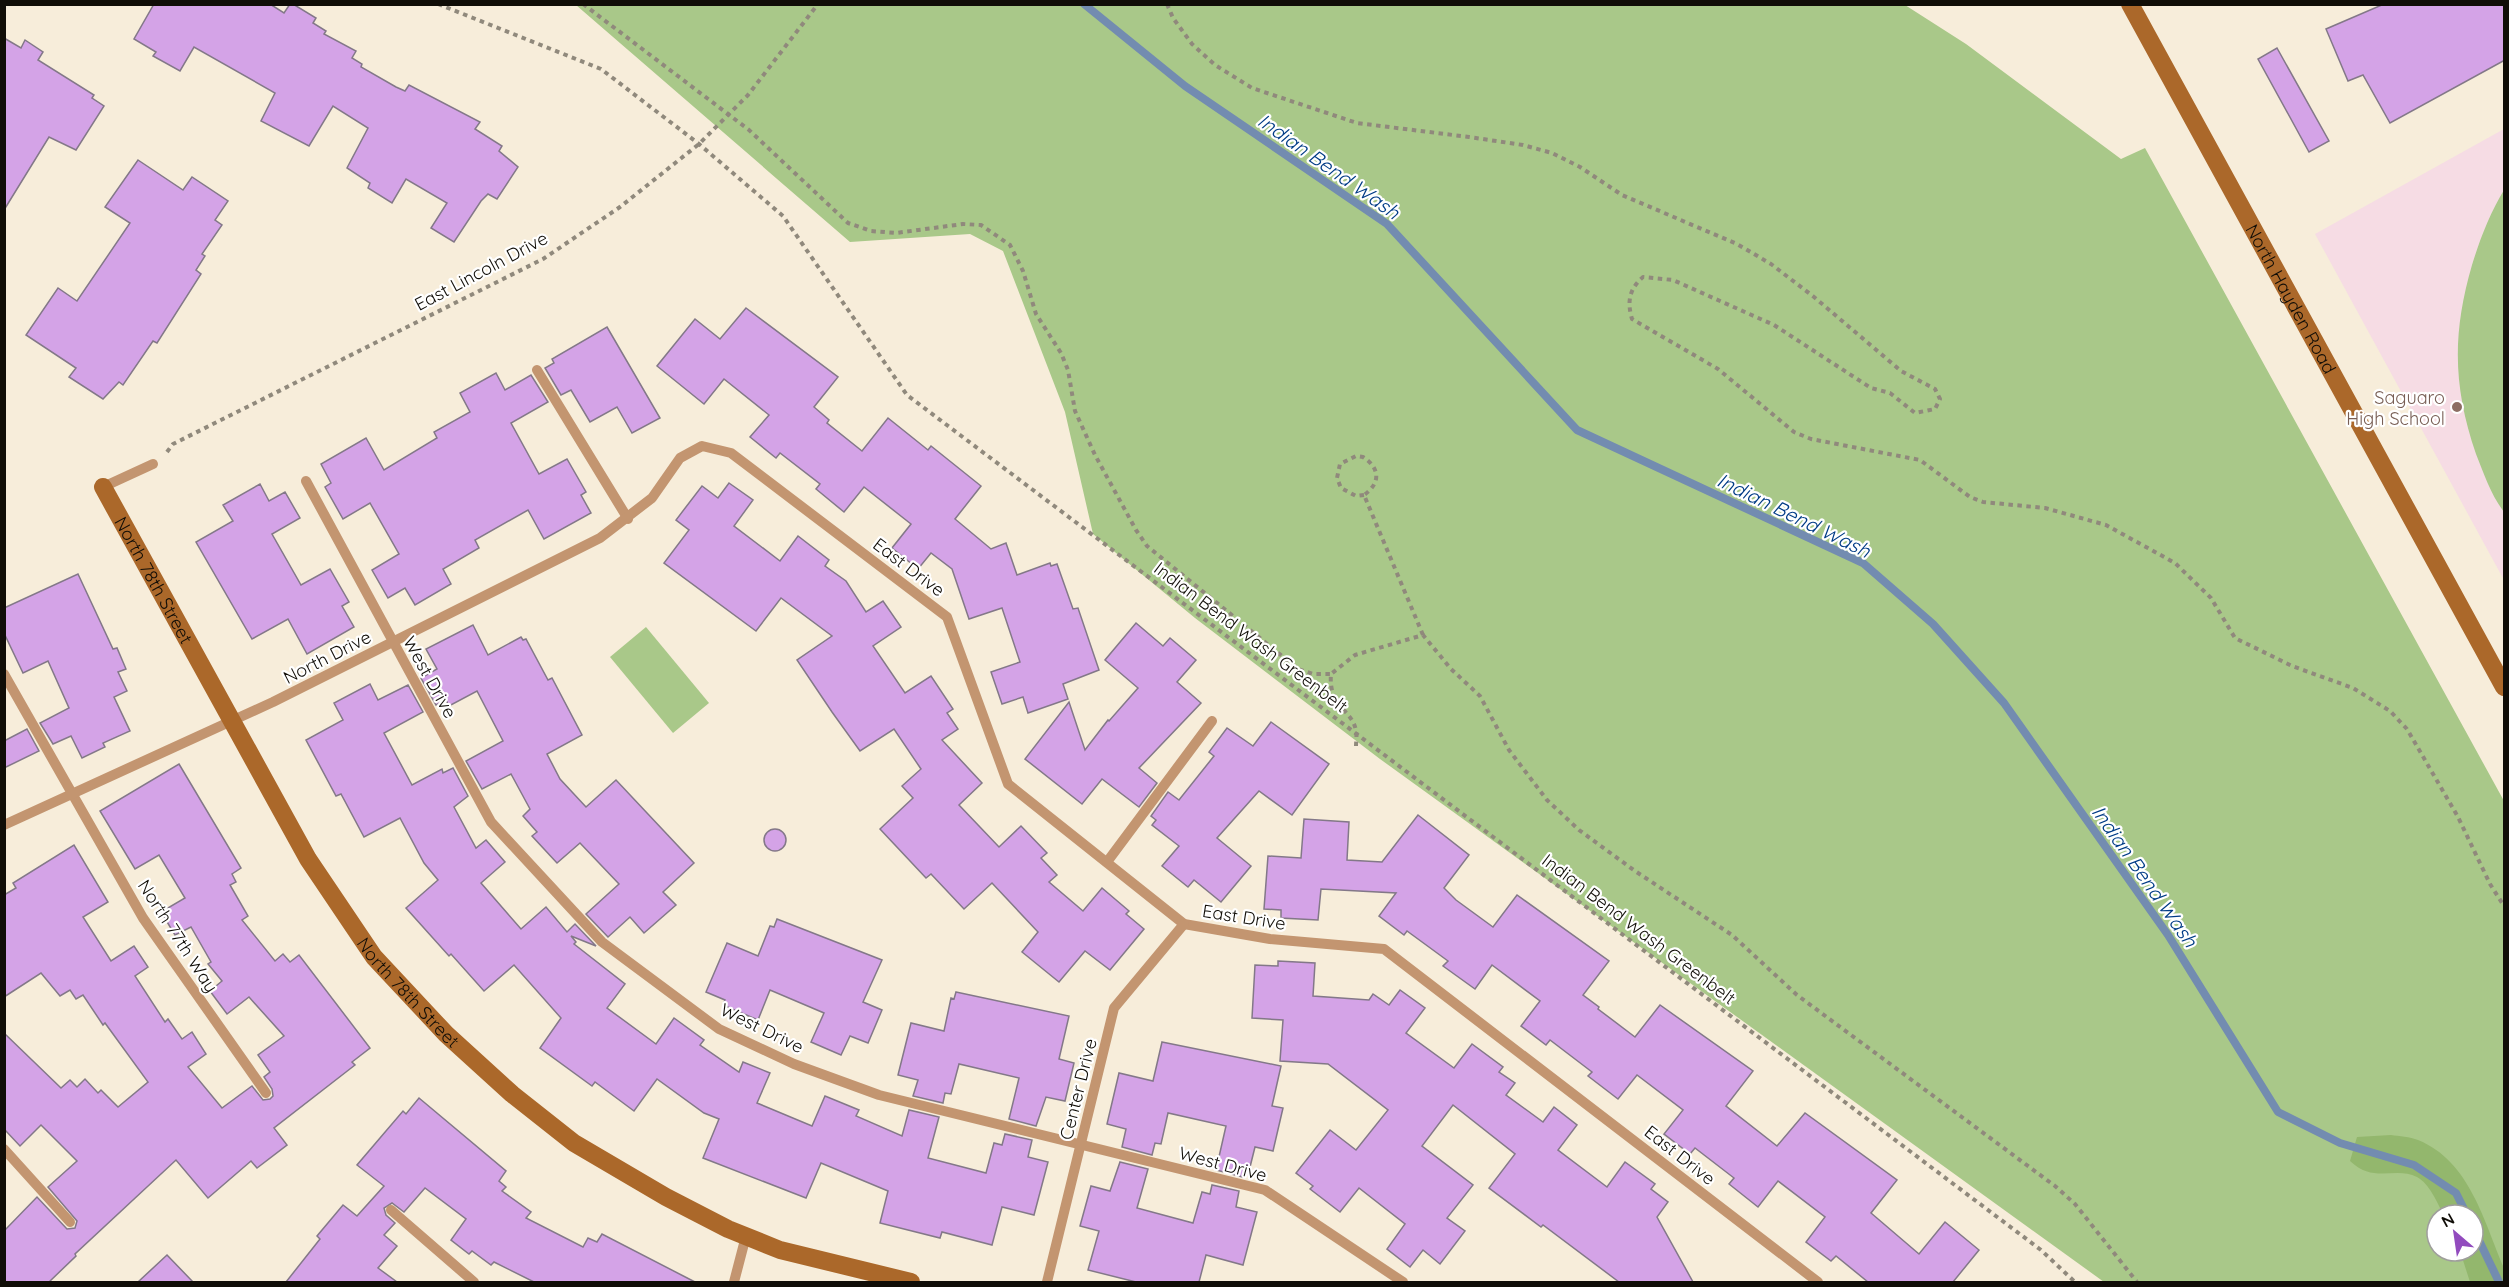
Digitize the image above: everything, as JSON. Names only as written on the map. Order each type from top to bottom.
[{"type":"street","name":"North Hayden Road","points":[[2130,4],[2505,687]]},
{"type":"street","name":"North 78th Street","points":[[103,487],[309,859],[368,948],[446,1034],[512,1094],[574,1143],[666,1197],[780,1250],[911,1282]]},
{"type":"lane","points":[[537,370],[628,519]]},
{"type":"lane","name":"North Drive","points":[[4,825],[273,702],[600,538],[628,519],[652,498],[680,458],[702,446]]},
{"type":"lane","name":"East Drive","points":[[702,446],[731,453],[947,617],[1008,784],[1184,924],[1270,939],[1384,949],[1818,1282]]},
{"type":"lane","points":[[103,487],[153,464]]},
{"type":"lane","name":"West Drive","points":[[306,481],[491,822],[602,942],[719,1029],[794,1064],[879,1095],[1265,1190],[1403,1282]]},
{"type":"lane","name":"North 77th Way","points":[[4,674],[143,918],[266,1093]]},
{"type":"lane","points":[[1107,862],[1212,721]]},
{"type":"lane","name":"Center Drive","points":[[1047,1282],[1114,1008],[1184,924]]},
{"type":"lane","points":[[4,1149],[70,1222]]},
{"type":"lane","points":[[391,1210],[474,1282]]},
{"type":"lane","points":[[734,1282],[747,1236]]},
{"type":"path","name":"Indian Bend Wash Greenbelt","points":[[438,4],[601,69],[699,144],[783,216],[907,395],[2041,1250],[2076,1282]]},
{"type":"path","points":[[583,4],[729,114],[848,223],[871,231],[896,233],[963,224],[981,225],[1010,245],[1023,271],[1036,314],[1061,353],[1068,370],[1075,411],[1095,455],[1147,546],[1298,669],[1312,674],[1331,674],[1355,655],[1423,635]]},
{"type":"path","name":"East Lincoln Drive","points":[[153,464],[165,456],[173,444],[543,259],[620,207],[699,144],[748,95],[818,4]]},
{"type":"path","points":[[1167,4],[1173,18],[1192,44],[1215,65],[1252,88],[1357,123],[1523,145],[1552,153],[1580,167],[1622,195],[1737,244],[1771,264],[1901,371],[1935,389],[1940,399],[1935,409],[1915,413],[1890,393],[1871,388],[1774,325],[1673,279],[1642,277],[1633,286],[1628,307],[1632,319],[1718,369],[1794,432],[1811,439],[1920,460],[1970,497],[1983,502],[2045,508],[2106,525],[2175,563],[2211,598],[2235,638],[2292,666],[2353,688],[2390,711],[2407,729],[2458,817],[2490,884],[2505,906]]},
{"type":"path","points":[[1363,457],[1376,467],[1378,475],[1375,483],[1364,495],[1356,496],[1341,488],[1338,472],[1340,464],[1347,459],[1363,457]]},
{"type":"path","points":[[1364,495],[1423,635],[1451,669],[1479,696],[1509,750],[1547,800],[1580,830],[1732,935],[1797,995],[2055,1186],[2075,1204],[2137,1282]]},
{"type":"path","points":[[1331,674],[1330,685],[1334,700],[1356,733],[1356,746]]},
{"type":"shaded area","name":"Saguaro High School","points":[[2504,129],[2504,580],[2315,234]]},
{"type":"green space","points":[[576,5],[1905,5],[1966,44],[2121,159],[2145,148],[2504,801],[2504,1282],[2104,1282],[1380,759],[1195,618],[1093,534],[1065,412],[1003,251],[970,234],[850,242]]},
{"type":"green space","points":[[2504,190],[2504,512],[2488,484],[2468,429],[2459,383],[2458,337],[2465,290],[2472,265],[2486,226]]},
{"type":"green space","points":[[646,627],[709,703],[673,733],[610,657]]},
{"type":"green space","points":[[2391,1135],[2418,1140],[2451,1162],[2477,1203],[2437,1203],[2429,1189],[2417,1177],[2401,1173],[2368,1172],[2359,1168],[2350,1161],[2357,1137]]},
{"type":"green space","points":[[2485,1220],[2504,1268],[2504,1282],[2470,1282],[2464,1263],[2485,1263]]},
{"type":"building","points":[[154,4],[270,4],[284,13],[290,4],[293,4],[316,18],[313,23],[326,31],[324,34],[356,51],[352,58],[362,64],[361,67],[405,91],[409,85],[480,122],[475,129],[502,146],[499,151],[518,167],[497,199],[488,194],[481,201],[454,242],[431,228],[447,203],[406,179],[392,203],[368,188],[370,183],[347,168],[368,128],[333,106],[309,146],[261,121],[275,93],[194,47],[180,71],[153,56],[156,52],[134,39]]},
{"type":"building","points":[[2384,4],[2505,4],[2505,60],[2390,123],[2363,75],[2348,81],[2326,29]]},
{"type":"building","points":[[4,38],[21,48],[25,40],[43,52],[38,60],[94,95],[92,98],[104,106],[76,150],[49,137],[4,210]]},
{"type":"building","points":[[2277,48],[2329,141],[2309,152],[2258,59]]},
{"type":"building","points":[[138,160],[183,190],[192,177],[228,201],[215,220],[222,225],[202,254],[205,256],[196,270],[201,274],[157,343],[153,341],[123,385],[119,382],[103,399],[69,377],[76,368],[26,335],[58,288],[77,301],[130,223],[105,207]]},
{"type":"building","points":[[746,308],[838,377],[814,407],[829,420],[827,423],[862,451],[888,418],[928,450],[931,446],[981,486],[955,519],[991,549],[1006,543],[1017,575],[1050,563],[1051,566],[1057,564],[1073,609],[1078,608],[1099,670],[1063,684],[1068,699],[1028,713],[1023,697],[1002,704],[991,672],[1020,662],[1002,608],[969,619],[952,569],[931,553],[918,569],[892,548],[911,524],[864,487],[844,512],[816,489],[820,484],[780,453],[776,458],[750,437],[769,415],[724,379],[704,404],[657,366],[695,319],[720,339]]},
{"type":"building","points":[[607,327],[660,418],[632,433],[617,407],[590,422],[571,390],[561,395],[545,368],[554,363],[552,359]]},
{"type":"building","points":[[496,373],[505,390],[531,375],[548,402],[511,423],[539,474],[567,459],[586,492],[581,495],[591,513],[544,539],[528,510],[475,540],[479,548],[443,569],[451,584],[415,605],[405,588],[388,598],[372,570],[399,554],[370,503],[343,519],[325,487],[331,483],[321,464],[366,438],[384,470],[437,438],[434,432],[470,412],[460,393]]},
{"type":"building","points":[[729,483],[753,500],[734,526],[780,561],[798,536],[829,560],[825,566],[846,581],[866,612],[883,601],[901,627],[873,646],[905,693],[931,676],[953,709],[947,713],[958,729],[942,740],[982,783],[959,805],[999,847],[1021,826],[1047,853],[1041,858],[1057,875],[1049,882],[1083,911],[1102,888],[1129,911],[1126,914],[1144,929],[1110,970],[1085,951],[1059,982],[1022,952],[1038,932],[992,883],[964,909],[931,874],[926,878],[880,829],[913,798],[902,786],[921,769],[894,729],[860,751],[797,660],[832,636],[781,598],[756,631],[664,563],[689,530],[676,520],[702,486],[718,498]]},
{"type":"building","points":[[260,484],[269,501],[285,492],[300,518],[272,534],[301,585],[330,569],[349,602],[342,606],[354,627],[307,654],[288,619],[252,639],[196,542],[233,521],[223,505]]},
{"type":"building","points":[[78,574],[113,649],[117,648],[126,669],[118,672],[127,691],[114,697],[130,731],[103,743],[105,747],[82,758],[71,736],[53,744],[40,723],[69,708],[48,661],[23,673],[4,633],[4,608]]},
{"type":"building","points":[[1136,623],[1163,646],[1170,638],[1196,660],[1177,682],[1201,703],[1139,768],[1157,783],[1139,807],[1102,779],[1082,804],[1025,759],[1069,702],[1085,750],[1108,720],[1138,688],[1105,660]]},
{"type":"building","points":[[473,625],[488,655],[521,637],[523,640],[526,639],[548,680],[552,678],[582,735],[547,754],[560,779],[586,807],[616,780],[694,863],[663,892],[676,905],[644,933],[630,917],[608,937],[586,914],[619,884],[580,843],[557,863],[532,836],[537,832],[523,816],[530,809],[511,774],[482,789],[466,761],[503,741],[477,691],[449,706],[446,700],[436,705],[421,678],[437,669],[426,649]]},
{"type":"building","points":[[370,684],[378,700],[408,685],[423,712],[384,733],[412,785],[442,769],[443,773],[453,768],[468,796],[454,807],[476,848],[486,840],[505,862],[481,883],[521,929],[546,907],[567,932],[575,924],[596,946],[571,936],[576,942],[574,944],[625,984],[607,1008],[656,1044],[674,1018],[704,1040],[700,1045],[739,1072],[743,1062],[770,1073],[757,1103],[812,1126],[825,1096],[859,1110],[856,1116],[902,1136],[909,1110],[939,1117],[928,1158],[986,1173],[994,1143],[1002,1145],[1005,1134],[1032,1140],[1028,1157],[1048,1162],[1034,1215],[1002,1207],[992,1245],[942,1232],[940,1238],[880,1223],[888,1191],[821,1163],[806,1198],[703,1158],[719,1119],[704,1113],[657,1079],[634,1111],[595,1082],[592,1086],[540,1048],[561,1018],[514,965],[484,991],[451,954],[449,956],[406,908],[438,880],[424,863],[400,818],[364,837],[341,794],[336,796],[306,740],[343,720],[334,703]]},
{"type":"building","points":[[1271,722],[1329,764],[1292,815],[1259,791],[1217,838],[1251,866],[1221,902],[1194,880],[1188,887],[1162,866],[1179,846],[1152,825],[1156,820],[1151,816],[1168,792],[1179,800],[1214,756],[1209,752],[1227,728],[1253,746]]},
{"type":"building","points":[[27,729],[39,751],[4,768],[4,741]]},
{"type":"building","points":[[179,764],[241,868],[232,874],[236,882],[230,885],[248,916],[242,920],[275,961],[283,954],[290,962],[299,955],[370,1048],[352,1062],[355,1065],[274,1128],[287,1145],[257,1168],[251,1161],[208,1198],[176,1160],[75,1254],[76,1256],[49,1282],[4,1282],[4,1231],[37,1197],[67,1229],[75,1228],[77,1221],[48,1187],[77,1161],[41,1125],[20,1146],[5,1130],[4,1033],[61,1088],[70,1080],[77,1087],[85,1079],[98,1093],[101,1090],[118,1107],[148,1082],[105,1023],[103,1025],[83,995],[76,999],[70,990],[60,996],[41,973],[4,997],[4,895],[16,888],[13,883],[74,845],[108,902],[83,917],[111,961],[134,946],[148,967],[135,976],[165,1022],[168,1019],[182,1039],[192,1032],[206,1054],[188,1067],[222,1108],[252,1086],[263,1100],[273,1096],[272,1089],[264,1077],[270,1072],[258,1055],[284,1036],[249,997],[227,1014],[210,991],[222,981],[208,964],[211,962],[191,927],[175,935],[161,912],[185,898],[159,855],[135,869],[100,811]]},
{"type":"building","points":[[1418,815],[1469,855],[1444,888],[1456,900],[1493,927],[1517,895],[1609,961],[1583,995],[1599,1007],[1598,1009],[1635,1037],[1660,1005],[1753,1071],[1726,1106],[1777,1146],[1805,1113],[1897,1180],[1871,1213],[1919,1254],[1945,1222],[1979,1250],[1953,1282],[1868,1282],[1836,1256],[1831,1261],[1806,1242],[1825,1217],[1778,1181],[1758,1207],[1729,1184],[1734,1178],[1695,1148],[1690,1154],[1664,1134],[1683,1110],[1637,1075],[1618,1099],[1588,1076],[1592,1072],[1550,1040],[1546,1045],[1521,1026],[1540,1001],[1492,965],[1475,989],[1443,966],[1448,961],[1407,931],[1404,935],[1379,916],[1396,893],[1321,889],[1318,920],[1281,918],[1281,910],[1264,909],[1268,856],[1301,858],[1304,819],[1349,822],[1347,860],[1382,862]]},
{"type":"building","points":[[775,829],[783,832],[786,840],[783,848],[775,851],[767,848],[764,840],[767,832]]},
{"type":"building","points":[[777,919],[882,960],[863,1002],[882,1010],[868,1043],[850,1036],[841,1055],[811,1042],[824,1013],[770,990],[758,1020],[723,1005],[725,1000],[706,992],[727,943],[758,956],[770,926],[774,927]]},
{"type":"building","points":[[1278,961],[1315,963],[1313,996],[1369,1000],[1373,994],[1389,1005],[1400,990],[1425,1008],[1406,1033],[1454,1068],[1472,1044],[1503,1067],[1499,1072],[1515,1083],[1506,1095],[1543,1122],[1554,1107],[1577,1125],[1558,1150],[1607,1187],[1625,1162],[1655,1184],[1651,1189],[1668,1202],[1657,1217],[1693,1282],[1619,1282],[1543,1225],[1541,1227],[1489,1188],[1515,1154],[1453,1105],[1422,1146],[1473,1185],[1447,1218],[1465,1231],[1440,1264],[1423,1250],[1410,1267],[1387,1249],[1405,1224],[1359,1188],[1340,1212],[1310,1189],[1313,1186],[1296,1173],[1330,1130],[1356,1150],[1388,1110],[1328,1064],[1280,1061],[1283,1020],[1252,1018],[1255,965],[1278,966]]},
{"type":"building","points":[[956,992],[1069,1016],[1059,1059],[1074,1063],[1065,1101],[1046,1097],[1036,1126],[1009,1119],[1019,1078],[959,1064],[951,1094],[945,1093],[943,1103],[913,1096],[918,1080],[898,1075],[911,1023],[944,1031],[951,998],[954,999]]},
{"type":"building","points":[[1162,1042],[1281,1066],[1272,1106],[1283,1108],[1273,1151],[1255,1147],[1250,1167],[1246,1166],[1243,1177],[1216,1170],[1226,1126],[1168,1113],[1161,1144],[1155,1143],[1152,1155],[1122,1147],[1126,1129],[1107,1124],[1119,1073],[1153,1081]]},
{"type":"building","points":[[419,1098],[506,1171],[499,1181],[506,1187],[502,1191],[531,1212],[526,1218],[583,1247],[588,1238],[597,1242],[602,1234],[695,1282],[534,1282],[494,1262],[491,1265],[472,1251],[469,1254],[451,1240],[466,1219],[425,1188],[404,1212],[392,1203],[384,1208],[386,1215],[395,1223],[384,1235],[397,1246],[378,1268],[397,1282],[286,1282],[320,1239],[317,1236],[343,1205],[357,1216],[384,1186],[357,1165],[403,1111],[406,1114]]},
{"type":"building","points":[[1120,1162],[1148,1169],[1137,1208],[1193,1223],[1202,1192],[1210,1194],[1212,1185],[1239,1191],[1236,1207],[1257,1212],[1243,1265],[1206,1255],[1199,1282],[1136,1282],[1088,1270],[1099,1231],[1080,1226],[1091,1186],[1110,1191]]},
{"type":"building","points":[[167,1255],[193,1282],[138,1282]]},
{"type":"waterway","name":"Indian Bend Wash","points":[[1084,4],[1185,86],[1387,224],[1577,430],[1863,563],[1933,624],[2004,703],[2168,935],[2278,1112],[2340,1143],[2414,1165],[2456,1193],[2461,1203]]},
{"type":"waterway","name":"Indian Bend Wash","points":[[2485,1253],[2499,1282]]},
{"type":"place","name":"Saguaro High School","points":[[2457,407]]}]
